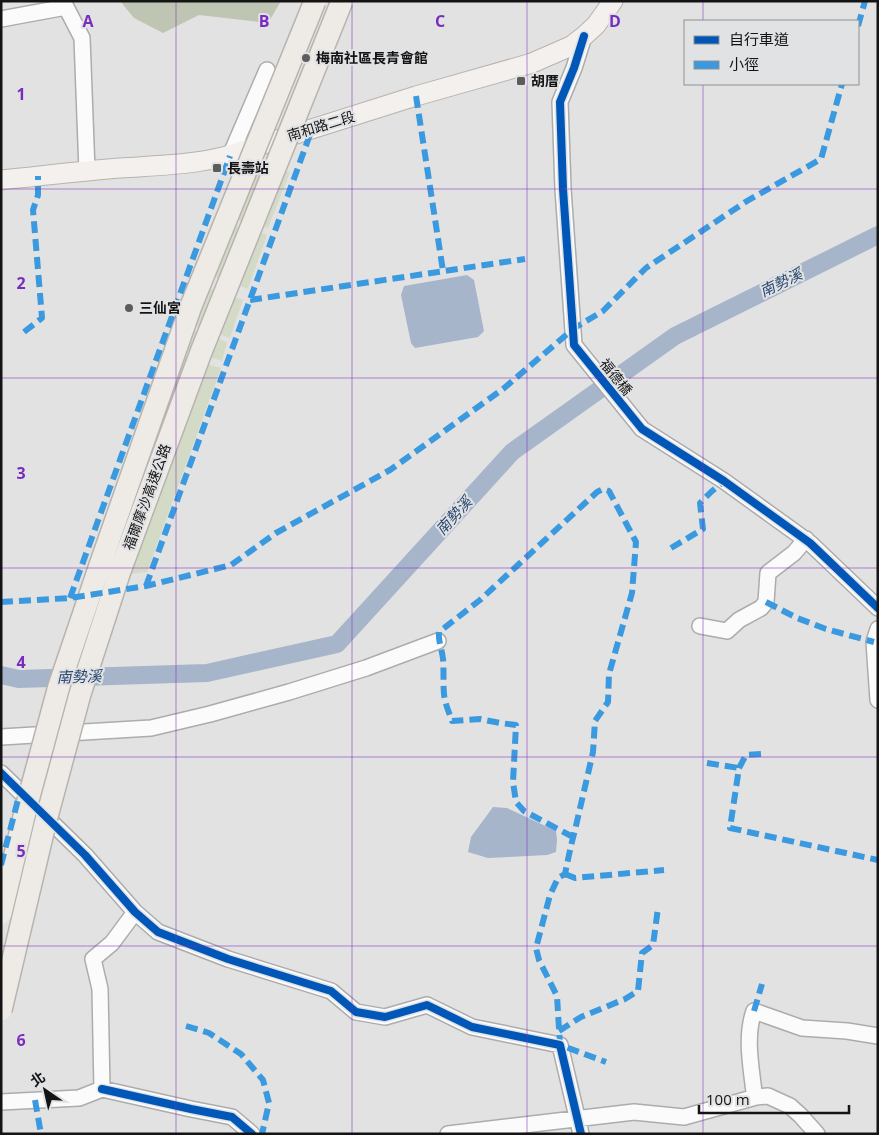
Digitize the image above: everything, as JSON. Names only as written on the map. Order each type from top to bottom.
[{"type":"highway","name":"福爾摩沙高速公路","points":[[1,913],[26,808],[59,686],[100,565],[191,306],[315,1]]},
{"type":"highway","name":"福爾摩沙高速公路","points":[[1,1010],[45,824],[80,694],[120,571],[201,352],[342,1]]},
{"type":"main road","name":"南和路二段","points":[[1,180],[187,163],[230,156],[416,96],[532,63],[571,46],[596,24],[613,1]]},
{"type":"street","points":[[1,19],[66,7],[82,38],[87,171]]},
{"type":"street","name":"福德橋","points":[[584,36],[574,68],[560,102],[563,188],[574,345],[642,429],[724,481],[806,539],[878,608]]},
{"type":"street","points":[[230,156],[266,70]]},
{"type":"street","points":[[700,626],[727,631],[739,620],[761,608],[766,602],[768,573],[794,553],[806,539]]},
{"type":"street","points":[[878,629],[874,642],[878,700]]},
{"type":"street","points":[[1,737],[151,728],[289,692],[366,668],[438,641]]},
{"type":"street","points":[[1,772],[85,855],[135,912],[158,932],[228,959],[331,991],[356,1012],[385,1017],[427,1006],[472,1027],[560,1045],[580,1126]]},
{"type":"street","points":[[102,1089],[100,989],[93,959],[112,943],[135,912]]},
{"type":"street","points":[[756,1097],[749,1040],[754,1011],[802,1028],[847,1031],[878,1036]]},
{"type":"street","points":[[1,1102],[79,1098],[102,1089],[232,1117],[252,1134]]},
{"type":"street","points":[[448,1134],[580,1126],[634,1112],[684,1116],[756,1097],[768,1096],[790,1106],[818,1134]]},
{"type":"green space","points":[[120,1],[281,1],[268,23],[199,15],[163,33],[134,18]]},
{"type":"green space","points":[[240,157],[290,172],[268,228],[219,215]]},
{"type":"green space","points":[[218,221],[267,235],[248,289],[200,271]]},
{"type":"green space","points":[[193,283],[243,300],[230,338],[178,320]]},
{"type":"green space","points":[[176,324],[227,342],[222,361],[169,344]]},
{"type":"green space","points":[[166,353],[221,368],[147,572],[85,579]]},
{"type":"water","points":[[467,275],[474,280],[484,331],[478,337],[415,348],[411,343],[401,295],[404,286]]},
{"type":"water","points":[[493,807],[507,808],[556,831],[556,852],[547,855],[488,858],[468,852],[471,837]]},
{"type":"waterway","name":"南勢溪","points":[[1,675],[19,679],[207,673],[337,644],[512,452],[675,336],[878,235]]},
{"type":"marked path","points":[[859,22],[865,1]]},
{"type":"marked path","points":[[1,602],[70,598],[146,586],[231,565],[276,533],[390,470],[503,389],[573,329],[603,311],[646,268],[747,201],[821,159],[842,85]]},
{"type":"marked path","points":[[416,96],[443,271]]},
{"type":"marked path","points":[[146,586],[312,129]]},
{"type":"marked path","points":[[70,598],[230,156]]},
{"type":"marked path","points":[[24,332],[42,318],[33,210],[38,195],[38,176]]},
{"type":"marked path","points":[[250,300],[525,259]]},
{"type":"marked path","points":[[671,548],[703,529],[700,503],[724,481]]},
{"type":"marked path","points":[[573,837],[524,811],[516,802],[513,782],[516,725],[480,719],[452,721],[446,705],[439,632],[480,600],[597,492],[603,489],[609,491],[636,542],[632,593],[609,674],[608,702],[595,721],[593,752],[565,874],[558,878],[550,895],[536,948],[539,960],[557,996],[560,1045],[606,1062]]},
{"type":"marked path","points":[[766,602],[797,618],[826,629],[874,642]]},
{"type":"marked path","points":[[761,754],[746,755],[739,768],[730,828],[878,860]]},
{"type":"marked path","points":[[707,763],[739,768]]},
{"type":"marked path","points":[[1,865],[20,792]]},
{"type":"marked path","points":[[565,874],[575,878],[664,870]]},
{"type":"marked path","points":[[559,1031],[581,1017],[625,999],[638,991],[642,953],[653,945],[658,908]]},
{"type":"marked path","points":[[754,1011],[762,984]]},
{"type":"marked path","points":[[186,1026],[209,1033],[241,1054],[263,1080],[269,1103],[262,1134]]},
{"type":"marked path","points":[[35,1100],[41,1134]]},
{"type":"cycle path","points":[[584,36],[574,68],[560,102],[563,189],[574,345],[642,429],[724,481],[810,543],[878,608]]},
{"type":"cycle path","points":[[1,773],[85,855],[135,912],[158,932],[228,959],[331,991],[356,1012],[385,1017],[427,1005],[472,1027],[560,1045],[581,1134]]},
{"type":"cycle path","points":[[102,1089],[232,1117],[252,1134]]},
{"type":"place","name":"梅南社區長青會館","points":[[306,58]]},
{"type":"place","name":"胡厝","points":[[521,81]]},
{"type":"place","name":"長壽站","points":[[217,168]]},
{"type":"place","name":"三仙宮","points":[[129,308]]}]
